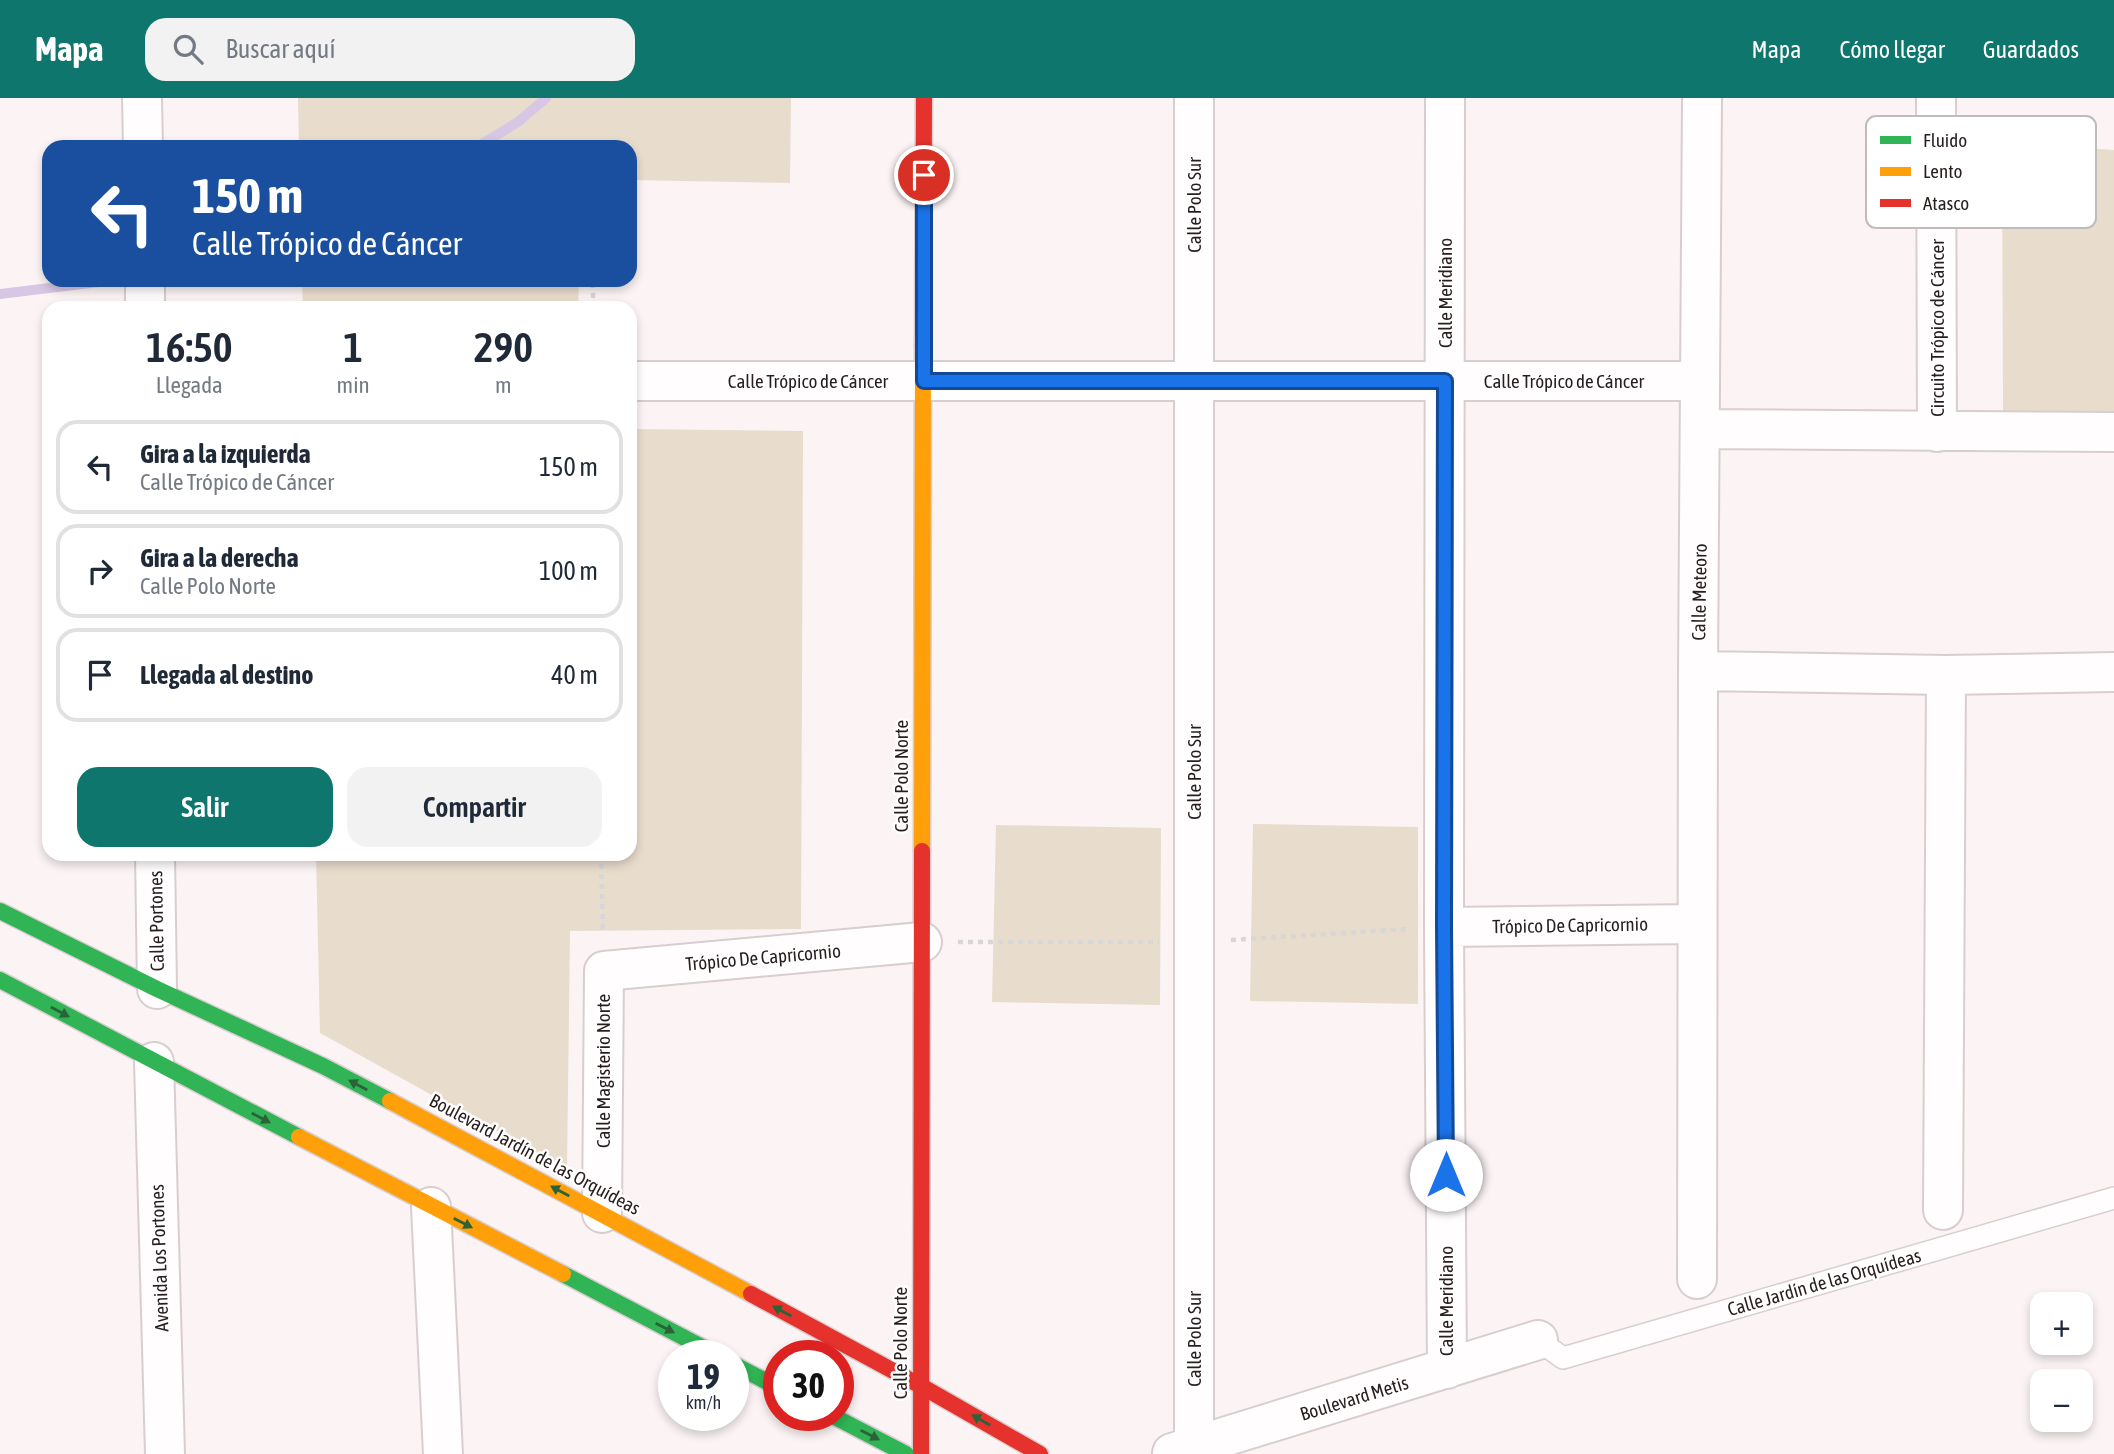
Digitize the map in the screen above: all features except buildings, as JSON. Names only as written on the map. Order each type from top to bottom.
[{"type":"street","points":[[142,98],[143,140]]},
{"type":"street","name":"Calle Polo Norte","points":[[921,1454],[924,98]]},
{"type":"street","name":"Calle Polo Sur","points":[[1182,1450],[1194,381],[1194,98]]},
{"type":"street","name":"Calle Meridiano","points":[[1445,98],[1444,927],[1447,1369]]},
{"type":"street","name":"Calle Meteoro","points":[[1697,1279],[1702,98]]},
{"type":"street","name":"Circuito Trópico de Cáncer","points":[[1937,98],[1937,116]]},
{"type":"street","name":"Circuito Trópico de Cáncer","points":[[1937,228],[1937,432]]},
{"type":"street","name":"Calle Trópico de Cáncer","points":[[637,381],[1700,381]]},
{"type":"street","points":[[1700,429],[2114,432]]},
{"type":"street","points":[[1698,671],[1946,675],[2114,672]]},
{"type":"street","points":[[1943,1210],[1946,675]]},
{"type":"street","name":"Calle Portones","points":[[155,861],[157,989]]},
{"type":"street","name":"Boulevard Jardín de las Orquídeas","points":[[0,911],[157,989],[323,1066],[602,1213],[921,1386],[1040,1454]]},
{"type":"street","name":"Trópico De Capricornio","points":[[1444,927],[1697,924]]},
{"type":"street","name":"Trópico De Capricornio","points":[[604,971],[922,943]]},
{"type":"street","name":"Calle Magisterio Norte","points":[[602,1213],[604,971]]},
{"type":"street","points":[[0,980],[688,1340]]},
{"type":"street","name":"Avenida Los Portones","points":[[154,1062],[165,1454]]},
{"type":"street","points":[[431,1207],[443,1454]]},
{"type":"street","name":"Boulevard Metis","points":[[1182,1450],[1538,1340]]},
{"type":"street","points":[[854,1427],[906,1454]]},
{"type":"lane","name":"Calle Jardín de las Orquídeas","points":[[1538,1340],[1563,1358],[2114,1198]]},
{"type":"path","points":[[601,861],[604,971]]},
{"type":"shaded area","points":[[298,98],[791,98],[790,183],[637,180],[637,140],[299,140]]},
{"type":"shaded area","points":[[2096,149],[2114,150],[2114,414],[2003,416],[2002,228],[2096,228]]},
{"type":"shaded area","points":[[302,287],[579,287],[578,301],[303,301]]},
{"type":"shaded area","points":[[637,429],[803,431],[801,929],[570,931],[567,1170],[320,1033],[316,861],[637,861]]},
{"type":"shaded area","points":[[1253,824],[1418,827],[1418,1004],[1250,1001]]},
{"type":"shaded area","points":[[996,825],[1161,828],[1160,1005],[992,1002]]},
{"type":"waterway","points":[[488,140],[518,122],[546,98]]},
{"type":"waterway","points":[[0,294],[58,287]]},
{"type":"traffic: fast","points":[[0,911],[157,989],[323,1066],[390,1101]]},
{"type":"traffic: fast","points":[[0,980],[299,1137]]},
{"type":"traffic: fast","points":[[563,1274],[689,1340]]},
{"type":"traffic: fast","points":[[749,1372],[763,1380]]},
{"type":"traffic: fast","points":[[854,1427],[906,1454]]},
{"type":"traffic: slow","points":[[922,851],[923,345]]},
{"type":"traffic: slow","points":[[390,1101],[751,1294]]},
{"type":"traffic: slow","points":[[299,1137],[563,1274]]},
{"type":"traffic: jam","points":[[923,345],[924,98]]},
{"type":"traffic: jam","points":[[921,1454],[922,851]]},
{"type":"traffic: jam","points":[[751,1294],[1040,1454]]},
{"type":"route","points":[[924,175],[924,381],[1445,381],[1446,1175]]}]
